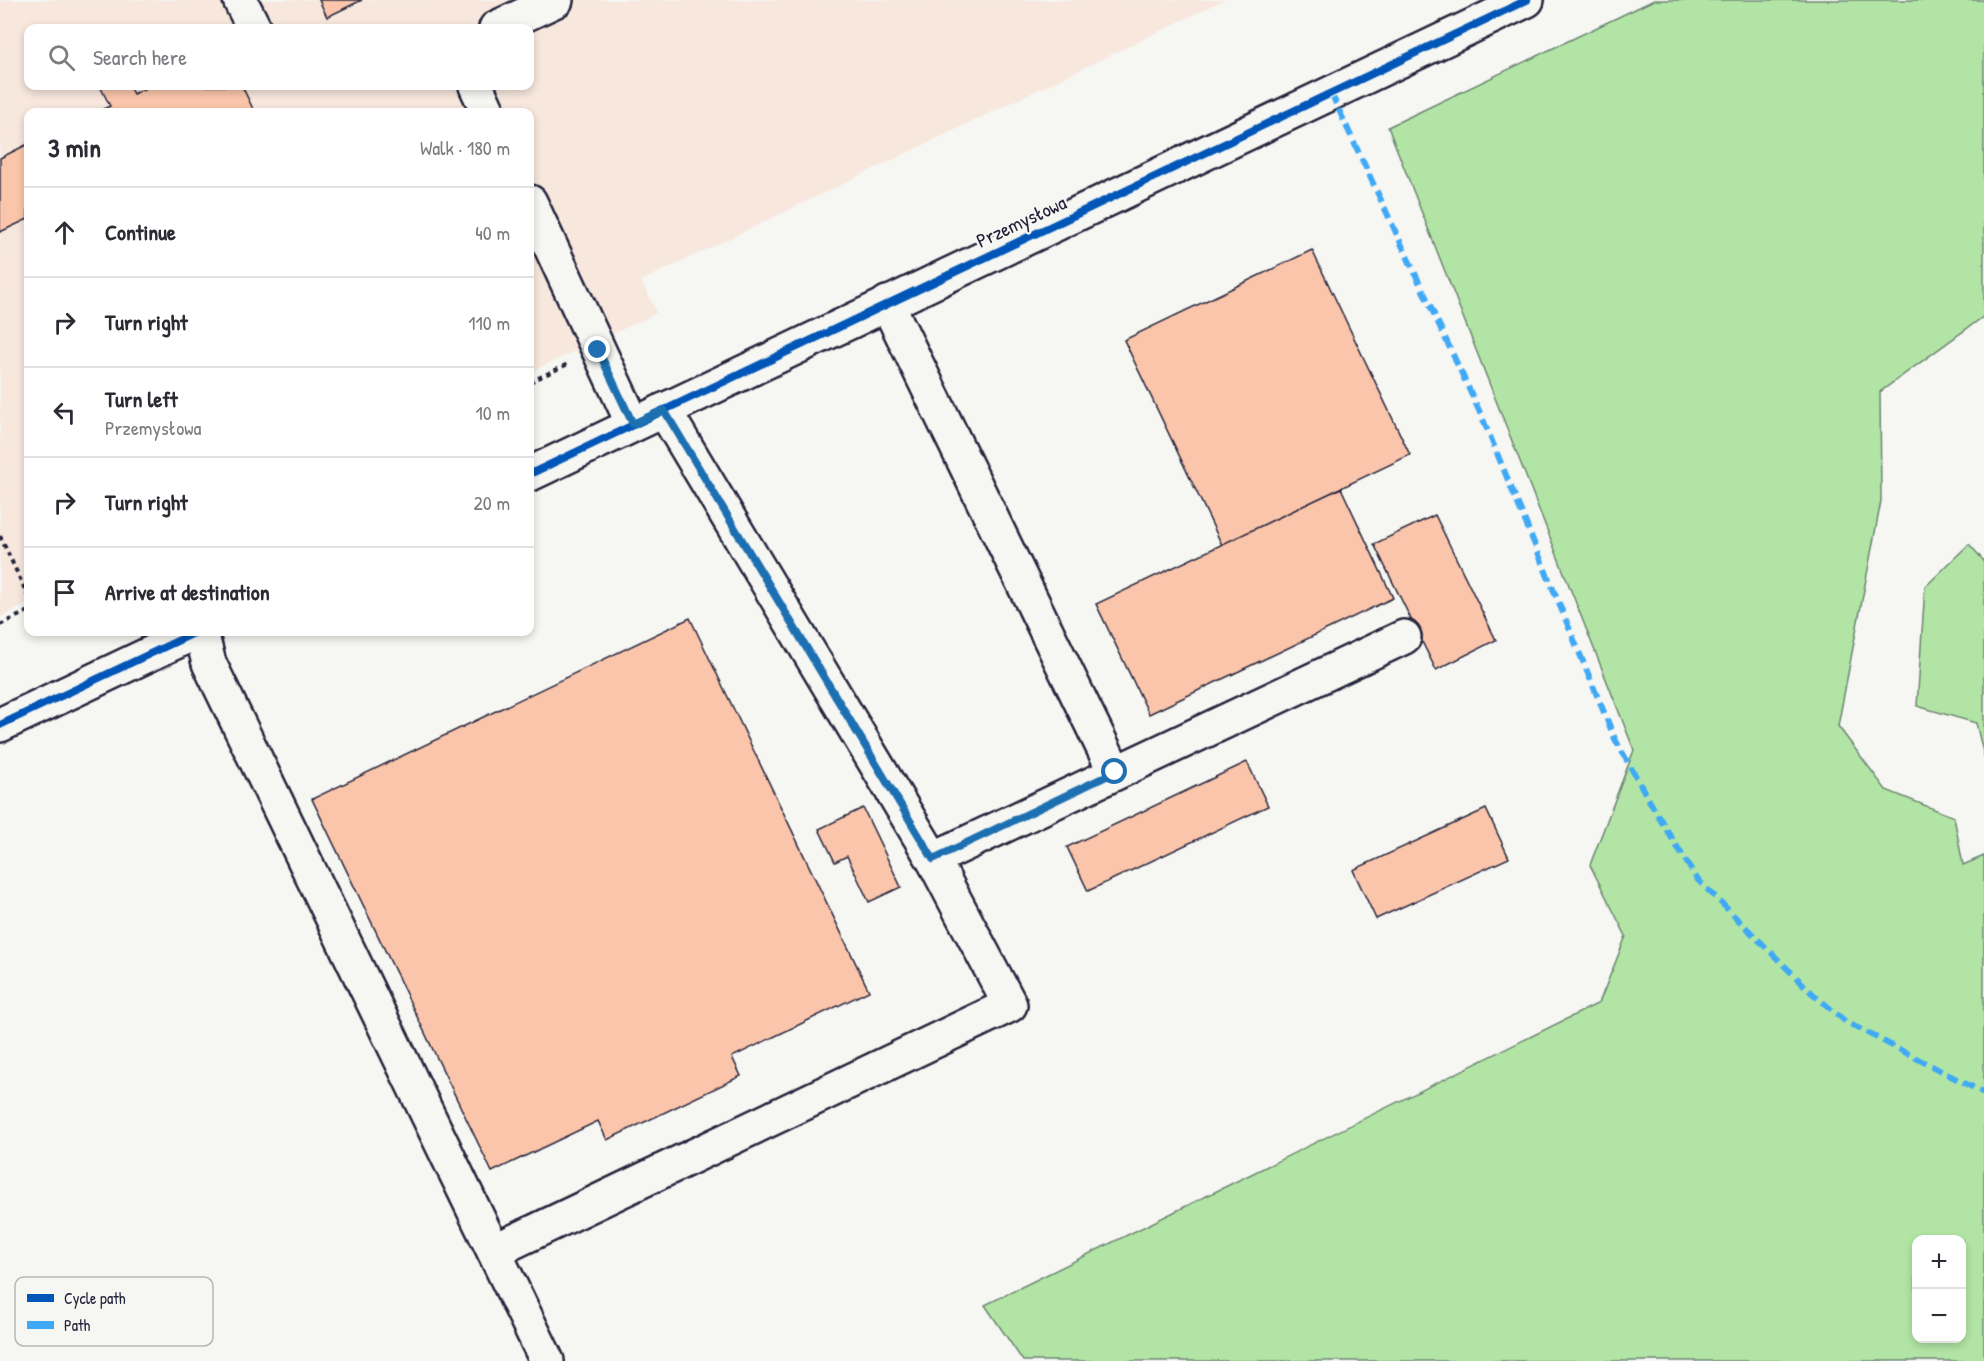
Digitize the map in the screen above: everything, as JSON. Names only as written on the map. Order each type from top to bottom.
[{"type":"street","points":[[240,0],[252,24]]},
{"type":"street","points":[[505,24],[556,0]]},
{"type":"street","name":"Przemysłowa","points":[[534,472],[1527,0]]},
{"type":"street","points":[[478,90],[486,108]]},
{"type":"street","points":[[534,211],[633,424]]},
{"type":"street","points":[[887,303],[1115,772]]},
{"type":"street","points":[[494,1251],[1010,1005],[933,859],[664,410]]},
{"type":"street","points":[[0,725],[190,636]]},
{"type":"street","points":[[200,636],[209,663],[547,1361]]},
{"type":"street","points":[[933,859],[1404,637]]},
{"type":"path","points":[[534,380],[598,350]]},
{"type":"path","points":[[0,536],[24,587]]},
{"type":"path","points":[[0,624],[24,613]]},
{"type":"shaded area","points":[[0,0],[1224,0],[641,281],[657,313],[534,370],[534,108],[24,108],[24,606],[0,617]]},
{"type":"green space","points":[[1654,0],[1984,0],[1984,316],[1880,392],[1881,501],[1838,726],[1886,790],[1954,817],[1963,865],[1984,856],[1984,1361],[1023,1361],[985,1305],[1599,1003],[1626,936],[1590,865],[1634,750],[1388,127]]},
{"type":"green space","points":[[1969,544],[1984,561],[1984,756],[1976,723],[1917,706],[1925,587]]},
{"type":"building","points":[[319,0],[362,0],[327,17]]},
{"type":"building","points":[[102,90],[131,90],[133,94],[142,90],[244,90],[253,108],[105,108],[110,106]]},
{"type":"building","points":[[24,146],[24,221],[0,232],[0,158]]},
{"type":"building","points":[[1312,250],[1410,455],[1222,545],[1124,340]]},
{"type":"building","points":[[1341,488],[1393,598],[1149,714],[1096,604]]},
{"type":"building","points":[[1435,515],[1496,640],[1436,670],[1374,544]]},
{"type":"building","points":[[690,618],[869,991],[732,1057],[741,1076],[607,1140],[598,1121],[492,1172],[312,799]]},
{"type":"building","points":[[1247,762],[1268,806],[1088,891],[1067,847]]},
{"type":"building","points":[[863,808],[901,887],[869,902],[847,856],[835,862],[819,829]]},
{"type":"building","points":[[1486,809],[1509,858],[1376,919],[1353,870]]},
{"type":"marked path","points":[[1331,93],[1482,417],[1615,739],[1697,879],[1812,993],[1846,1022],[1984,1093]]},
{"type":"cycle path","points":[[534,472],[1527,0]]},
{"type":"cycle path","points":[[0,725],[188,636]]},
{"type":"route","points":[[598,350],[633,424],[664,410],[933,859],[1115,772]]}]
